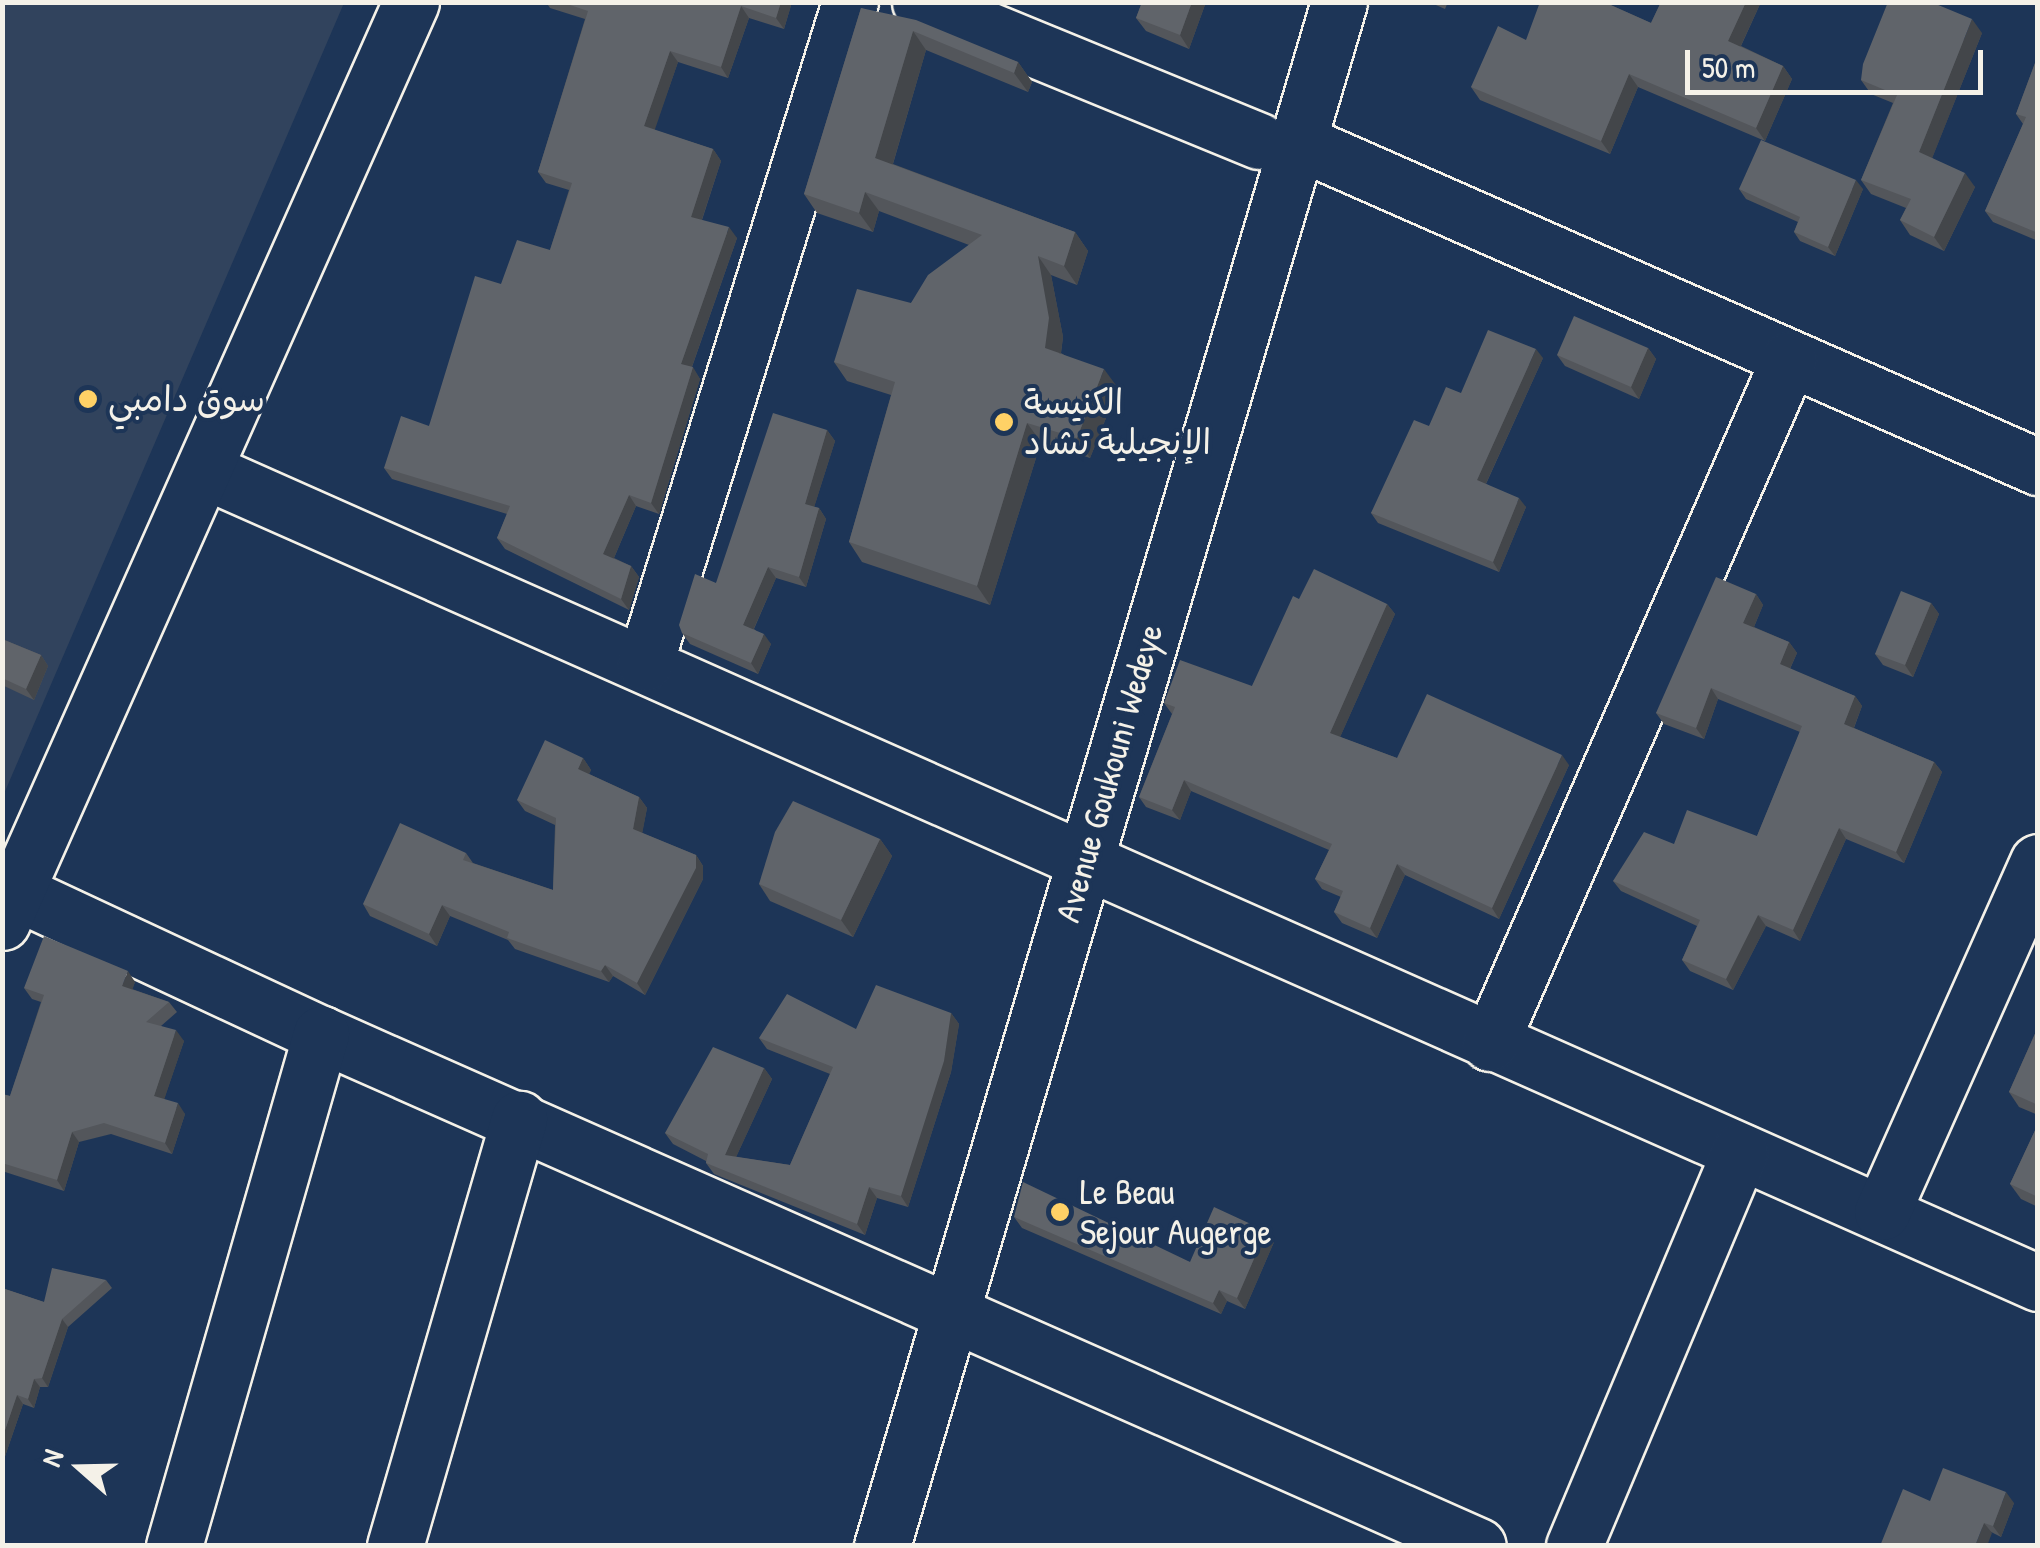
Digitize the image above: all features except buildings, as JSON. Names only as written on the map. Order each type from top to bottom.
[{"type":"street","points":[[412,2],[208,472],[9,907],[520,1119],[1478,1546]]},
{"type":"street","points":[[645,664],[850,2]]},
{"type":"street","points":[[920,2],[1278,141],[2038,467]]},
{"type":"street","name":"Avenue Goukouni Wedeye","points":[[1278,141],[1300,2]]},
{"type":"street","name":"Avenue Goukouni Wedeye","points":[[846,1546],[935,1302],[1278,141],[1339,2]]},
{"type":"street","points":[[1490,1043],[1789,359]]},
{"type":"street","points":[[208,472],[2038,1283]]},
{"type":"street","points":[[1882,1212],[2038,862]]},
{"type":"street","points":[[174,1546],[320,1034]]},
{"type":"street","points":[[395,1546],[520,1119]]},
{"type":"street","points":[[1574,1546],[1740,1151]]},
{"type":"street","name":"Avenue Goukouni Wedeye","points":[[882,1546],[935,1302]]},
{"type":"shaded area","name":"سوق دامبي","points":[[3,3],[344,3],[3,796]]},
{"type":"place","name":"سوق دامبي","points":[[88,399]]},
{"type":"place","name":"الكنيسة الإنجيلية تشاد","points":[[1004,422]]},
{"type":"place","name":"Le Beau Sejour Augerge","points":[[1060,1212]]}]
